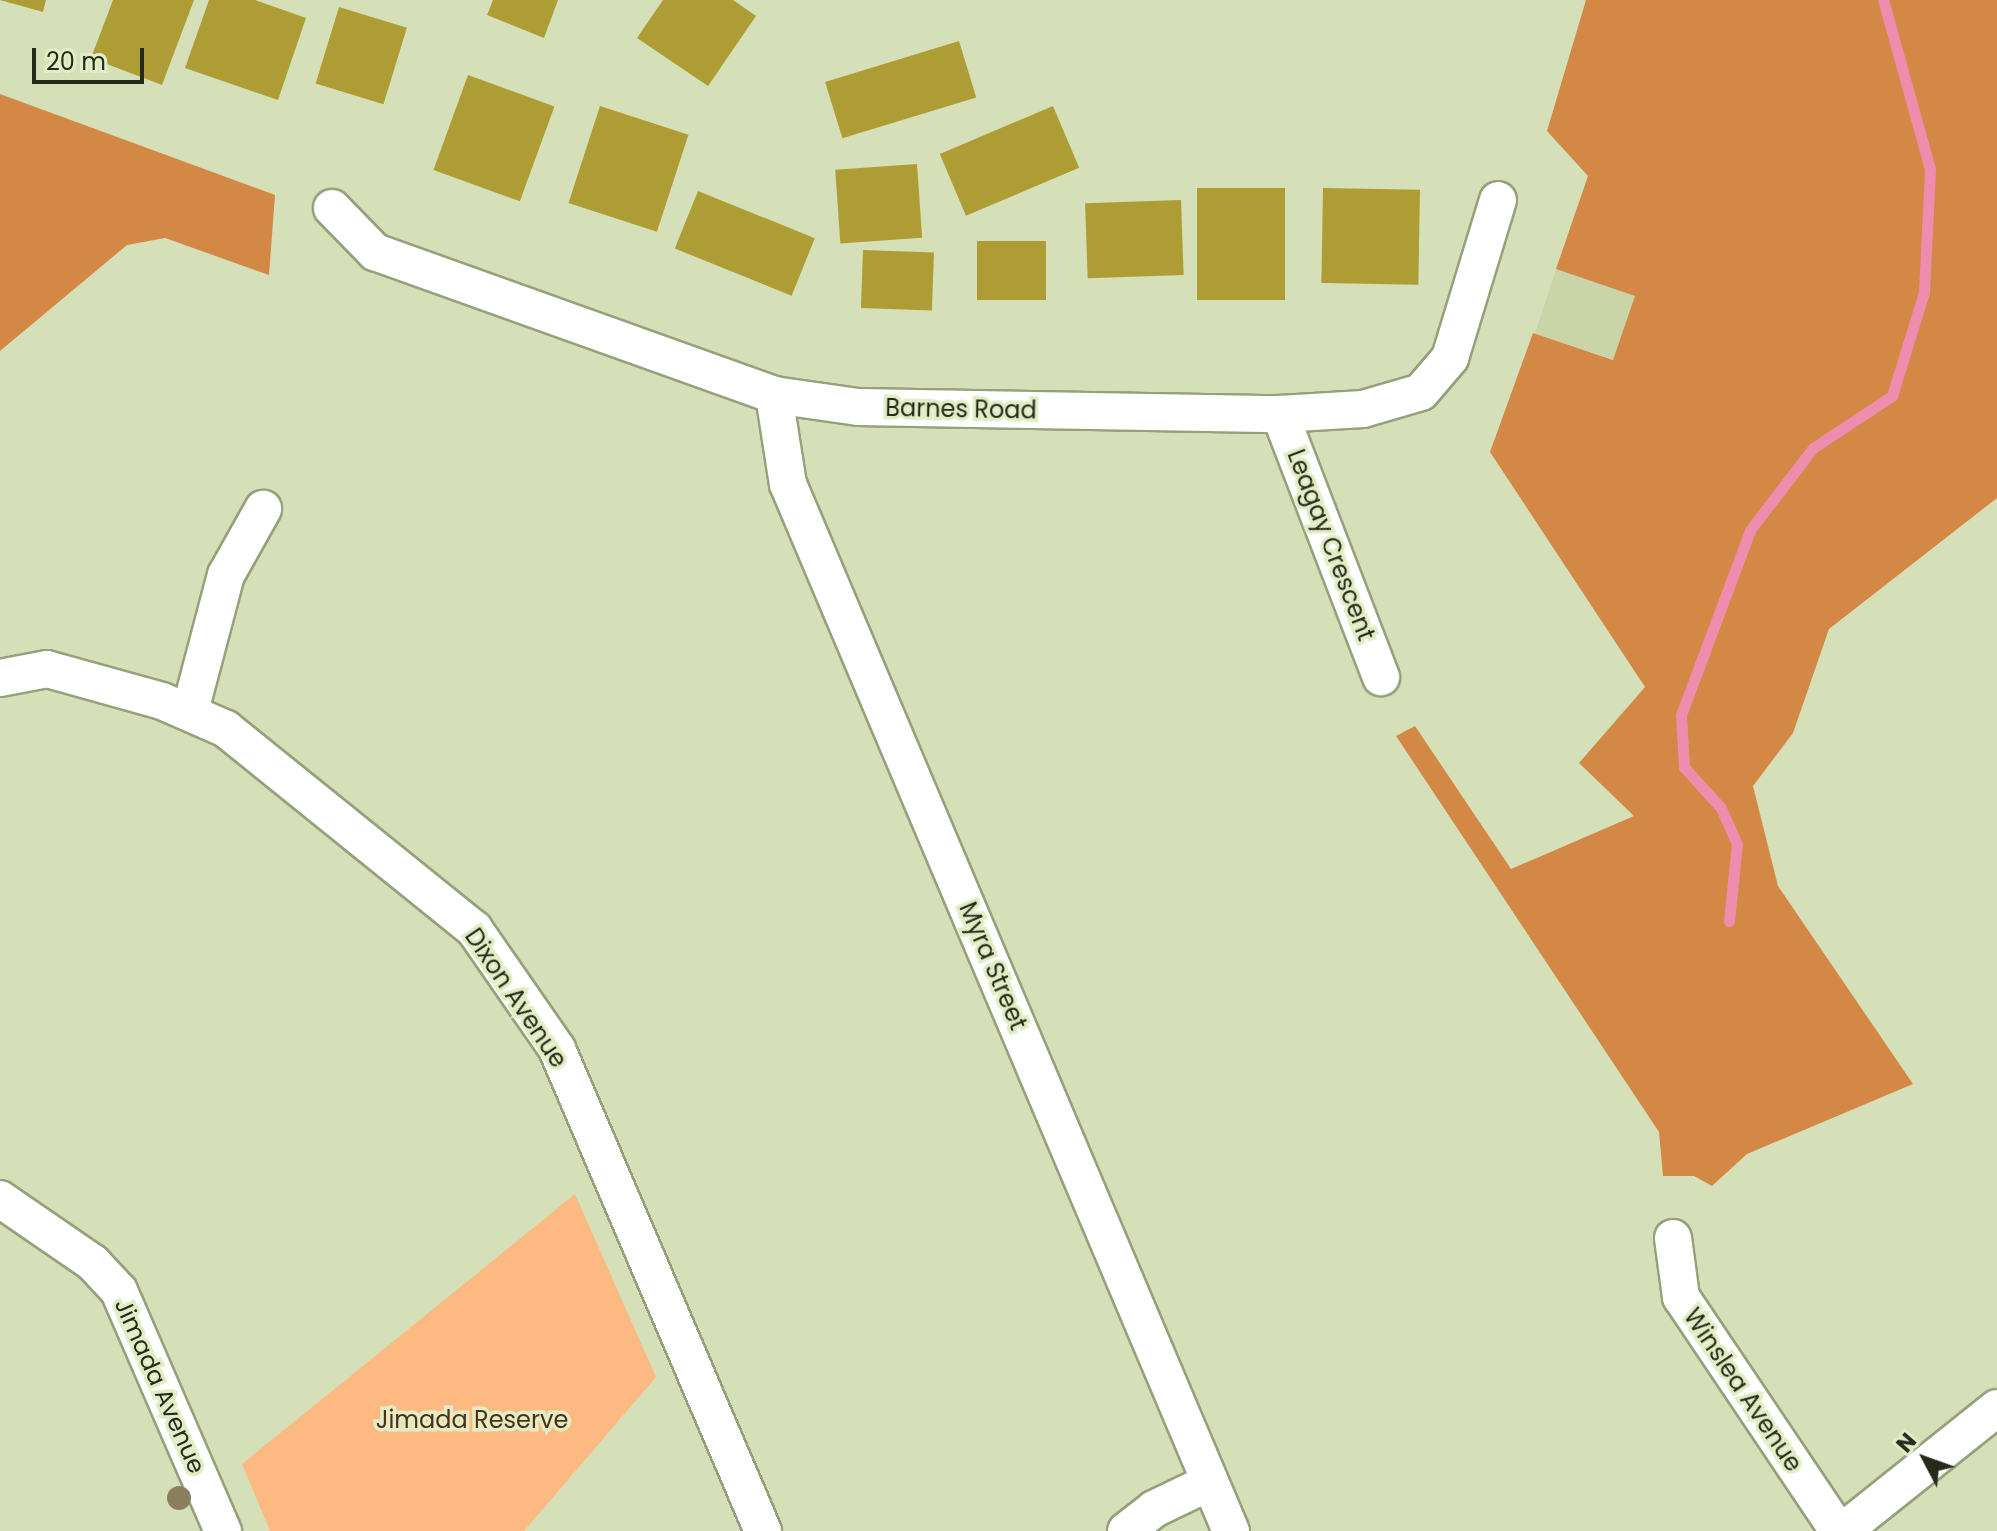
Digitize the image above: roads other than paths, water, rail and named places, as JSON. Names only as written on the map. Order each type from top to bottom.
[{"type":"street","name":"Barnes Road","points":[[332,208],[375,252],[774,395],[858,407],[1280,414],[1363,409],[1421,392],[1450,358],[1498,200]]},
{"type":"street","name":"Myra Street","points":[[774,395],[788,484],[1231,1531]]},
{"type":"street","name":"Leagay Crescent","points":[[1280,414],[1381,677]]},
{"type":"street","points":[[190,711],[226,575],[263,509]]},
{"type":"street","name":"Dixon Avenue","points":[[0,678],[20,670],[47,669],[190,711],[226,729],[440,898],[487,949],[557,1049],[763,1531]]},
{"type":"street","name":"Jimada Avenue","points":[[0,1199],[93,1263],[119,1291],[223,1531]]},
{"type":"street","name":"Winslea Avenue","points":[[1673,1238],[1681,1297],[1841,1531]]},
{"type":"street","points":[[1841,1531],[1997,1408]]},
{"type":"street","points":[[1126,1531],[1154,1509],[1210,1482]]},
{"type":"waterway","points":[[1729,921],[1737,844],[1721,808],[1684,767],[1681,715],[1750,530],[1813,448],[1892,396],[1924,292],[1930,169],[1883,0]]},
{"type":"park label","name":"Jimada Reserve","points":[[472,1420]]}]
